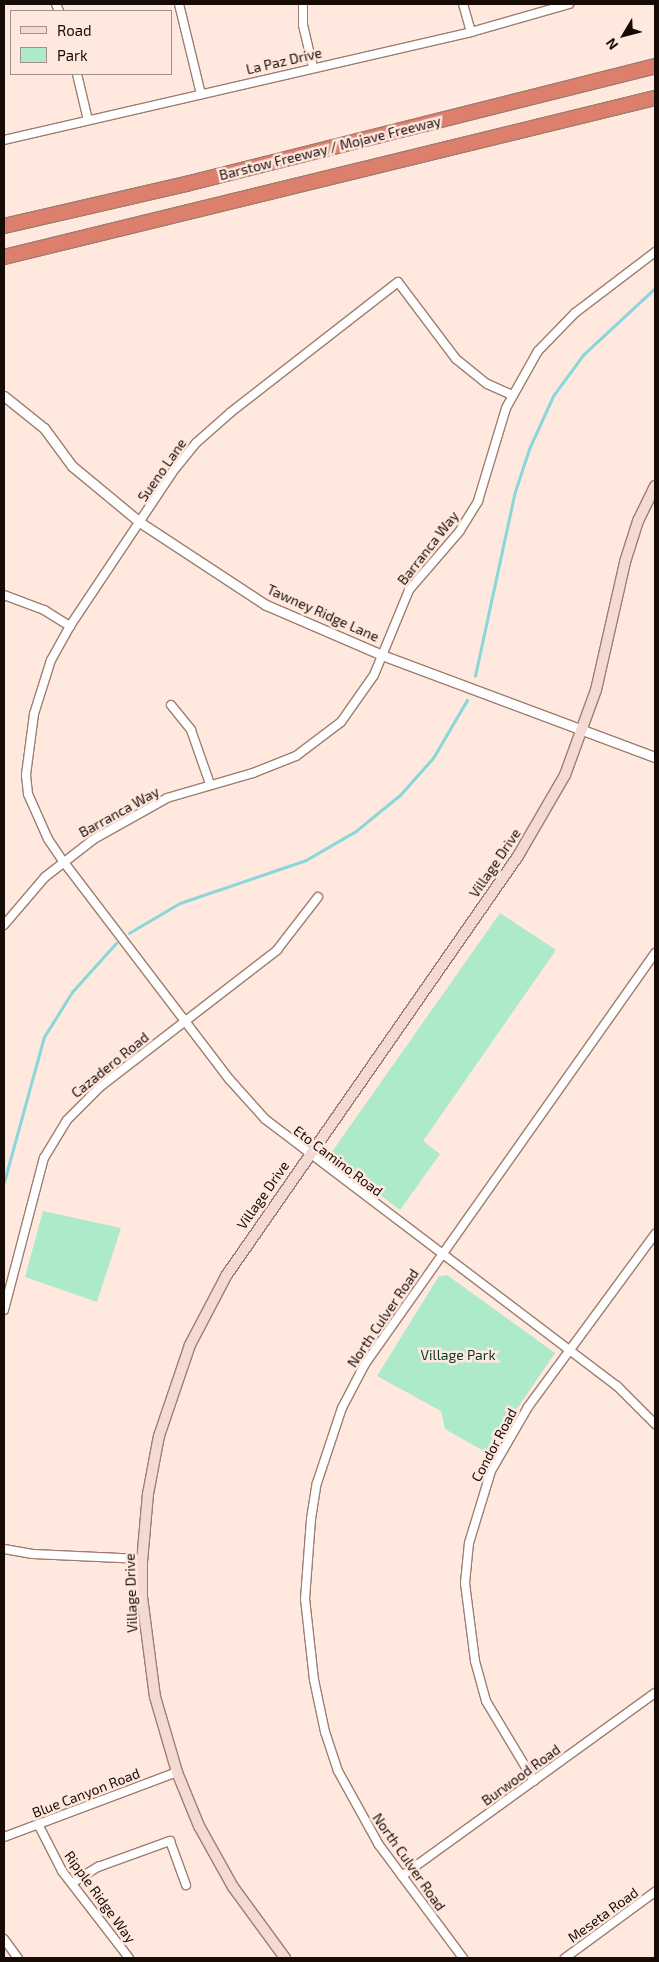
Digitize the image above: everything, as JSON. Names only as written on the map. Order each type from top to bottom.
[{"type":"highway","name":"Barstow Freeway / Mojave Freeway","points":[[4,226],[186,184],[655,66]]},
{"type":"highway","name":"Barstow Freeway / Mojave Freeway","points":[[4,257],[655,98]]},
{"type":"main road","name":"Village Drive","points":[[286,1958],[217,1860],[177,1772],[155,1697],[148,1661],[142,1559],[148,1494],[159,1436],[190,1344],[226,1276],[308,1154],[518,856],[565,775],[583,730],[625,562],[638,521],[655,486]]},
{"type":"street","points":[[179,4],[201,94]]},
{"type":"street","points":[[303,4],[303,25],[312,67]]},
{"type":"street","points":[[463,4],[471,32]]},
{"type":"street","name":"La Paz Drive","points":[[4,140],[312,67],[471,32],[569,4]]},
{"type":"street","points":[[78,75],[88,120]]},
{"type":"street","name":"Barranca Way","points":[[4,925],[63,861],[136,814],[168,798],[275,766],[315,744],[353,708],[382,654],[409,590],[459,532],[478,501],[512,395],[538,351],[556,329],[655,252]]},
{"type":"street","name":"Sueno Lane","points":[[63,861],[35,815],[26,775],[34,714],[41,686],[70,626],[172,473],[196,443],[398,282],[456,359],[487,384],[512,395]]},
{"type":"street","name":"Tawney Ridge Lane","points":[[4,396],[44,428],[72,466],[141,522],[266,605],[382,654],[655,757]]},
{"type":"street","points":[[4,595],[44,610],[70,626]]},
{"type":"street","points":[[171,705],[191,730],[210,784]]},
{"type":"street","name":"Eto Camino Road","points":[[63,861],[248,1102],[308,1154],[623,1391],[655,1424]]},
{"type":"street","name":"Cazadero Road","points":[[4,1310],[39,1173],[59,1131],[86,1100],[277,950],[318,897]]},
{"type":"street","name":"North Culver Road","points":[[463,1958],[402,1876],[356,1806],[338,1771],[325,1732],[307,1633],[306,1567],[317,1484],[342,1408],[364,1364],[655,953]]},
{"type":"street","name":"Condor Road","points":[[534,1781],[486,1700],[474,1662],[465,1583],[469,1543],[491,1471],[528,1407],[655,1234]]},
{"type":"street","points":[[4,1549],[33,1554],[142,1559]]},
{"type":"street","name":"Burwood Road","points":[[402,1876],[655,1693]]},
{"type":"street","name":"Blue Canyon Road","points":[[4,1837],[177,1772]]},
{"type":"street","name":"Ripple Ridge Way","points":[[38,1824],[72,1883],[129,1958]]},
{"type":"street","points":[[72,1883],[98,1867],[170,1841],[186,1885]]},
{"type":"street","name":"Meseta Road","points":[[565,1958],[655,1892]]},
{"type":"street","points":[[4,1939],[18,1958]]},
{"type":"green space","points":[[500,913],[556,950],[423,1141],[440,1154],[400,1210],[329,1156]]},
{"type":"green space","points":[[43,1211],[121,1228],[97,1302],[25,1277]]},
{"type":"green space","name":"Village Park","points":[[447,1275],[555,1353],[487,1453],[445,1429],[441,1411],[377,1376],[439,1276]]},
{"type":"waterway","points":[[475,676],[514,495],[529,449],[553,396],[583,355],[655,288]]},
{"type":"waterway","points":[[129,933],[180,903],[306,860],[356,831],[400,795],[433,758],[467,700]]},
{"type":"waterway","points":[[4,1182],[44,1037],[72,992],[116,943]]}]
